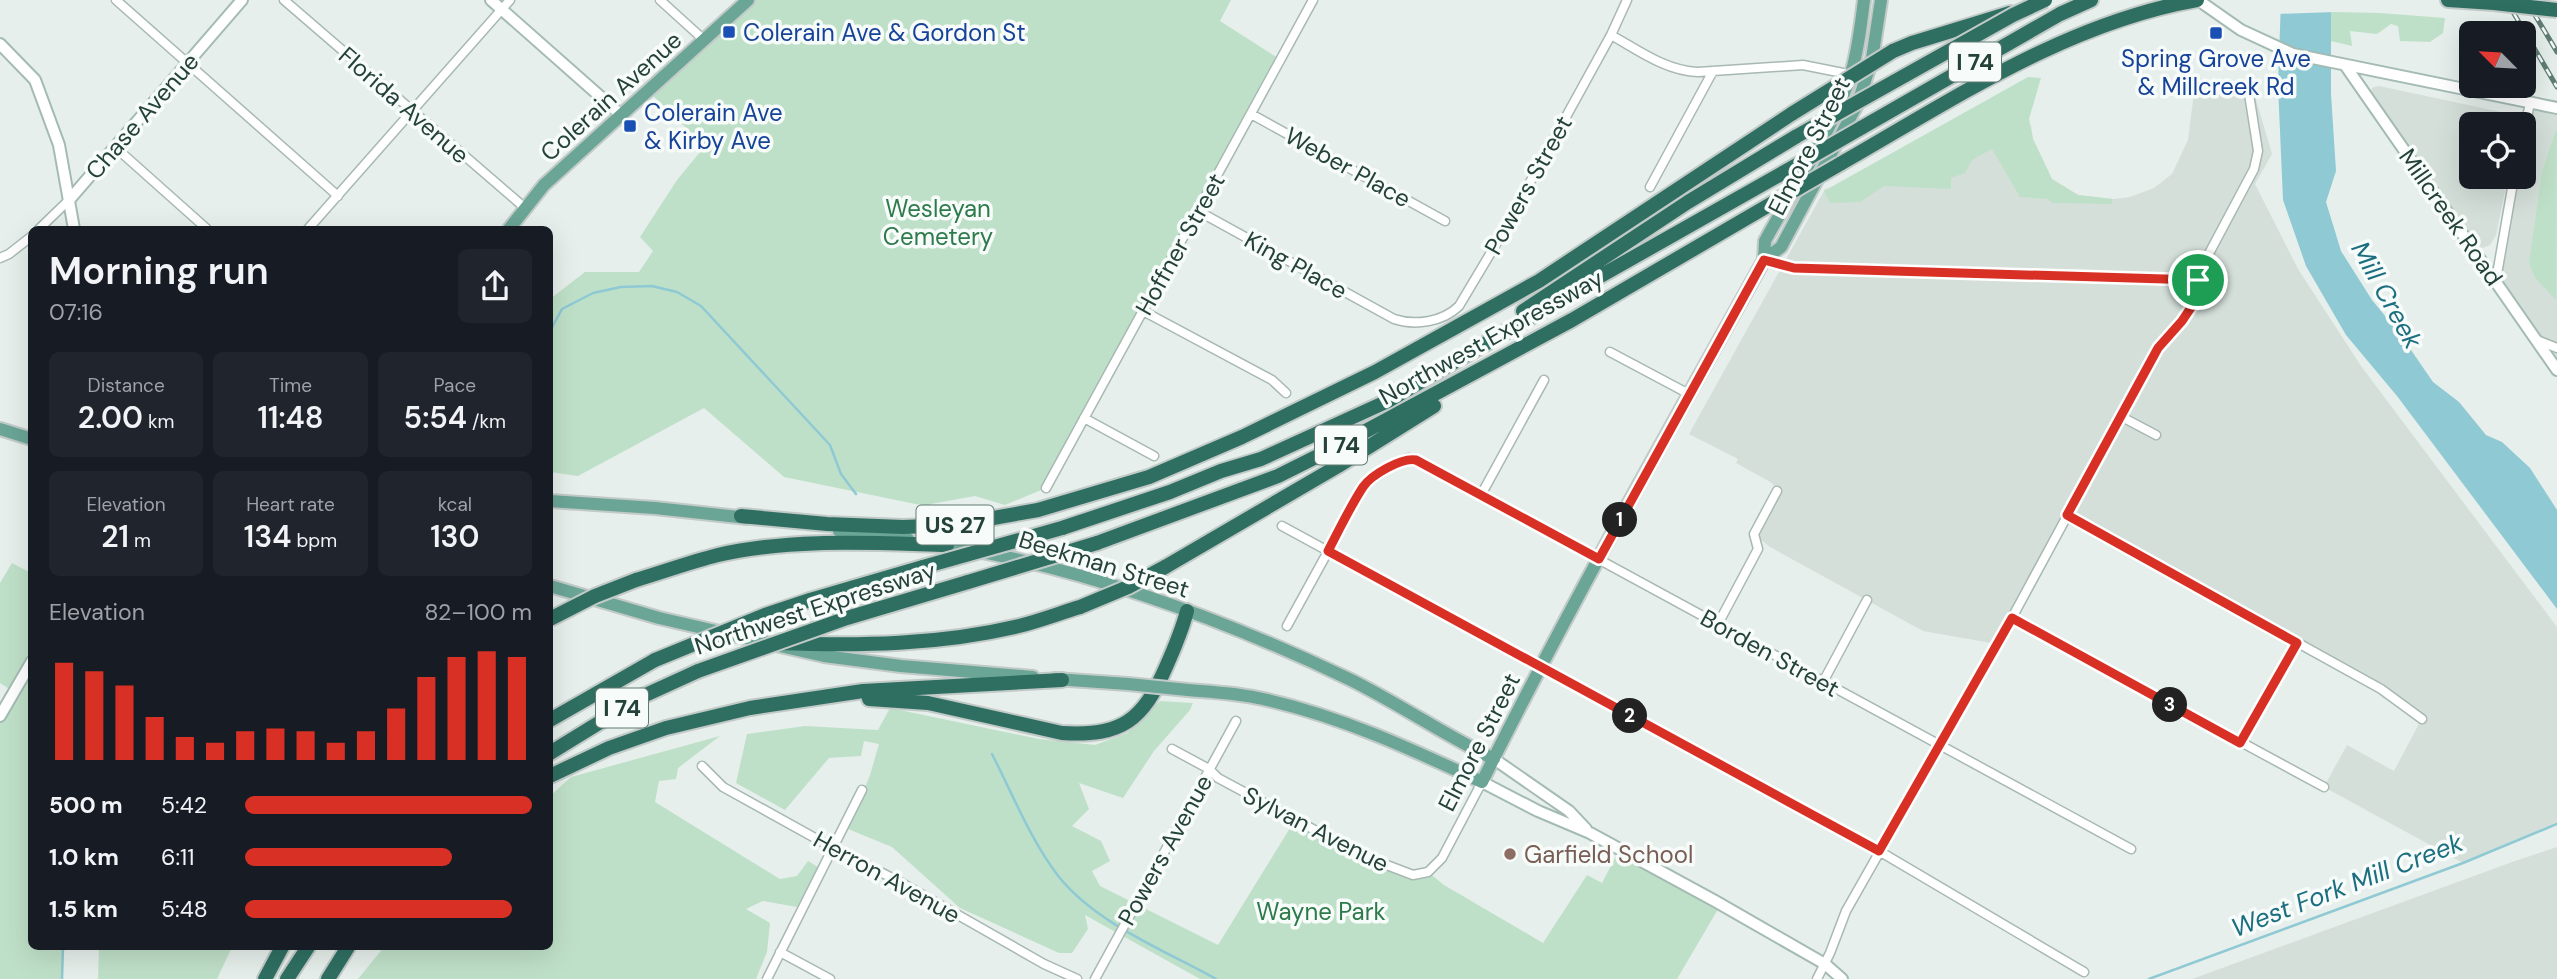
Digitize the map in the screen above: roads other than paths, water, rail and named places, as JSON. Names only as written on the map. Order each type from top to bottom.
[{"type":"highway","points":[[1476,349],[1534,304],[1688,202],[1797,136],[2013,15],[2045,0]]},
{"type":"highway","points":[[1612,233],[1793,113],[1893,51],[2051,0]]},
{"type":"highway","name":"Northwest Expressway","points":[[553,718],[655,660],[765,615],[923,566],[1062,528],[1170,492],[1221,471],[1261,459],[1388,401],[1597,278],[2060,14],[2091,0]]},
{"type":"highway","name":"Northwest Expressway","points":[[553,751],[641,697],[698,671],[847,618],[1097,543],[1278,476],[1381,424],[1572,320],[1840,164],[2054,45],[2124,18],[2198,0]]},
{"type":"highway","points":[[2448,0],[2499,2],[2557,10]]},
{"type":"highway","points":[[1612,233],[1765,155]]},
{"type":"highway","name":"US 27","points":[[741,516],[903,527],[954,525],[1038,510],[1161,472],[1242,437],[1375,372],[1539,281],[1612,233]]},
{"type":"highway","points":[[763,643],[859,646],[929,641],[1021,625],[1080,607],[1128,587],[1166,567],[1338,466],[1572,320]]},
{"type":"highway","points":[[553,617],[636,580],[718,555],[794,545],[947,545]]},
{"type":"highway","points":[[833,697],[929,703],[1043,730],[1096,733],[1131,720],[1150,702],[1174,649],[1187,611]]},
{"type":"highway","points":[[553,775],[609,748],[666,728],[750,708],[863,691],[1062,680]]},
{"type":"highway","points":[[263,979],[273,950]]},
{"type":"highway","points":[[263,979],[280,950]]},
{"type":"highway","points":[[287,979],[306,950]]},
{"type":"highway","points":[[328,979],[346,950]]},
{"type":"main road","name":"Colerain Avenue","points":[[511,226],[544,185],[748,0]]},
{"type":"main road","name":"Elmore Street","points":[[1764,260],[1765,241],[1833,116],[1850,74],[1858,46],[1864,0]]},
{"type":"main road","name":"Elmore Street","points":[[1482,782],[1689,394],[1764,260],[1781,247],[1851,117],[1867,79],[1881,0]]},
{"type":"main road","points":[[0,429],[28,438]]},
{"type":"main road","name":"Beekman Street","points":[[553,501],[741,516],[767,524],[888,536],[947,545],[1063,569],[1187,611],[1279,647],[1350,680],[1494,759]]},
{"type":"main road","name":"Beekman Street","points":[[553,587],[659,618],[824,656],[1261,698],[1303,709],[1383,737],[1482,782]]},
{"type":"street","points":[[116,0],[338,196]]},
{"type":"street","name":"Chase Avenue","points":[[42,226],[70,199],[243,0]]},
{"type":"street","name":"Florida Avenue","points":[[284,0],[525,208]]},
{"type":"street","points":[[491,0],[620,114]]},
{"type":"street","points":[[311,226],[510,0]]},
{"type":"street","points":[[660,0],[703,39]]},
{"type":"street","name":"Hoffner Street","points":[[1046,488],[1313,0]]},
{"type":"street","name":"Powers Street","points":[[1394,319],[1404,322],[1433,319],[1452,313],[1459,306],[1611,35],[1627,0]]},
{"type":"street","points":[[2198,0],[2241,30],[2294,54],[2557,108]]},
{"type":"street","points":[[1611,35],[1672,68],[1690,72],[1803,65],[1867,79]]},
{"type":"street","points":[[0,44],[35,80],[59,145],[74,226]]},
{"type":"street","name":"Millcreek Road","points":[[2345,65],[2557,370]]},
{"type":"street","points":[[1650,187],[1713,71]]},
{"type":"street","points":[[1817,979],[1846,911],[2012,618],[2158,348],[2192,306],[2205,261],[2257,159],[2256,132],[2249,94]]},
{"type":"street","points":[[2528,112],[2530,103]]},
{"type":"street","name":"Weber Place","points":[[1251,114],[1445,221]]},
{"type":"street","points":[[115,147],[204,226]]},
{"type":"street","points":[[2496,280],[2512,189]]},
{"type":"street","name":"King Place","points":[[1198,211],[1394,319]]},
{"type":"street","points":[[0,258],[28,239]]},
{"type":"street","points":[[1764,260],[1794,268],[2198,280]]},
{"type":"street","points":[[1143,311],[1272,380],[1286,393]]},
{"type":"street","points":[[2536,340],[2557,348]]},
{"type":"street","points":[[1610,352],[1689,394]]},
{"type":"street","points":[[1481,495],[1544,380]]},
{"type":"street","points":[[2122,416],[2156,435]]},
{"type":"street","points":[[1084,418],[1154,456]]},
{"type":"street","name":"Borden Street","points":[[1328,551],[1365,484],[1398,462],[1409,458],[2131,849]]},
{"type":"street","points":[[1717,624],[1758,548],[1754,534],[1777,491]]},
{"type":"street","points":[[2067,515],[2381,689],[2422,719]]},
{"type":"street","points":[[1282,526],[1879,851],[2084,972]]},
{"type":"street","points":[[1287,625],[1328,551]]},
{"type":"street","points":[[1823,682],[1867,600]]},
{"type":"street","points":[[2012,618],[2324,787]]},
{"type":"street","points":[[2240,743],[2297,643]]},
{"type":"street","points":[[0,716],[28,668]]},
{"type":"street","name":"Powers Avenue","points":[[1095,979],[1236,720]]},
{"type":"street","name":"Sylvan Avenue","points":[[1172,749],[1209,769],[1218,778],[1371,860],[1407,874],[1428,872]]},
{"type":"street","name":"Beekman Street","points":[[1494,759],[1569,811],[1590,834]]},
{"type":"street","name":"Herron Avenue","points":[[702,766],[723,787],[900,882],[1044,964],[1077,979]]},
{"type":"street","name":"Beekman Street","points":[[1482,782],[1590,834],[1714,901],[1825,964],[1842,979]]},
{"type":"street","name":"Elmore Street","points":[[1428,872],[1442,858],[1482,782]]},
{"type":"street","points":[[767,979],[862,790]]},
{"type":"street","points":[[780,952],[830,979]]},
{"type":"water","points":[[2281,0],[2331,0],[2331,94],[2336,171],[2326,202],[2341,251],[2372,300],[2400,334],[2433,382],[2459,402],[2486,435],[2502,442],[2530,468],[2557,510],[2557,609],[2397,396],[2346,335],[2306,266],[2283,200],[2278,85]]},
{"type":"waterway","name":"West Fork Mill Creek","points":[[553,326],[562,309],[593,293],[621,287],[652,286],[677,292],[701,306],[830,445],[841,474],[856,494]]},
{"type":"waterway","name":"West Fork Mill Creek","points":[[992,754],[1040,848],[1059,877],[1075,894],[1092,909],[1132,935],[1216,979]]},
{"type":"waterway","name":"West Fork Mill Creek","points":[[2149,979],[2463,863],[2557,824]]},
{"type":"waterway","name":"West Fork Mill Creek","points":[[62,979],[63,950]]},
{"type":"railway","points":[[2506,0],[2557,87]]},
{"type":"railway","points":[[2526,0],[2557,52]]},
{"type":"place","name":"Colerain Ave & Gordon St","points":[[729,32]]},
{"type":"place","name":"Spring Grove Ave & Millcreek Rd","points":[[2216,33]]},
{"type":"place","name":"Colerain Ave & Kirby Ave","points":[[630,126]]},
{"type":"place","name":"Garfield School","points":[[1510,854]]},
{"type":"park label","name":"Wesleyan Cemetery","points":[[938,222]]},
{"type":"park label","name":"Wayne Park","points":[[1321,911]]},
{"type":"water label","name":"Mill Creek","points":[[2387,295]]}]
